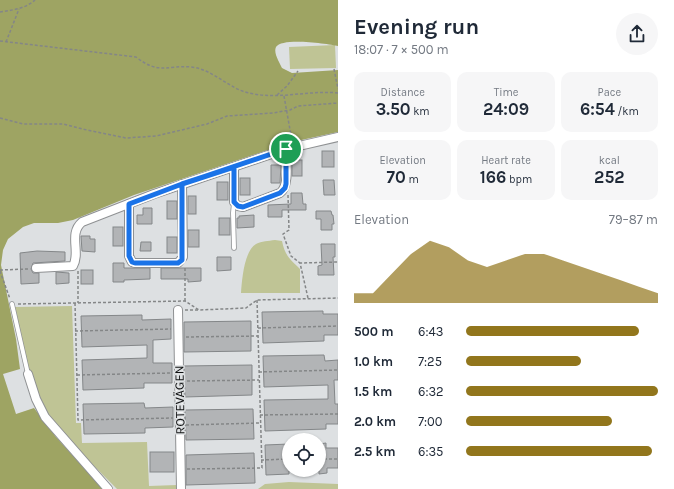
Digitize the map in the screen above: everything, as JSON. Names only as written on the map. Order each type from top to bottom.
[{"type":"street","points":[[36,268],[71,268],[75,264],[75,234],[78,225],[82,222],[182,184],[289,148],[338,138]]},
{"type":"street","points":[[234,167],[234,202],[238,206],[243,207],[280,193],[285,188],[289,148]]},
{"type":"street","points":[[129,204],[130,260],[135,263],[178,263],[182,260],[182,184]]},
{"type":"street","name":"ROTEVÄGEN","points":[[178,310],[181,489]]},
{"type":"street","points":[[28,374],[36,399],[45,417],[108,489]]},
{"type":"lane","points":[[234,202],[234,248]]},
{"type":"lane","points":[[12,304],[28,374]]},
{"type":"path","points":[[0,12],[19,8],[35,0]]},
{"type":"path","points":[[6,42],[19,8]]},
{"type":"path","points":[[0,41],[136,57],[145,64],[158,68],[192,67],[213,74],[238,89],[248,93],[277,96],[326,92],[338,93]]},
{"type":"path","points":[[334,69],[338,89]]},
{"type":"path","points":[[277,96],[287,86],[298,71]]},
{"type":"path","points":[[284,96],[289,148]]},
{"type":"path","points":[[0,118],[23,124],[63,124],[126,138],[156,136],[207,124],[227,116],[273,113],[298,106],[338,102]]},
{"type":"path","points":[[285,188],[288,194],[289,230],[283,234],[291,256],[300,263],[308,298]]},
{"type":"path","points":[[182,260],[185,265],[185,301]]},
{"type":"path","points":[[300,263],[338,262]]},
{"type":"path","points":[[75,264],[78,270],[78,303]]},
{"type":"path","points":[[12,304],[0,270],[36,268]]},
{"type":"path","points":[[181,469],[262,468],[257,300]]},
{"type":"path","points":[[74,303],[78,420],[260,423]]},
{"type":"path","points":[[178,310],[199,310]]},
{"type":"path","points":[[258,328],[338,326]]},
{"type":"path","points":[[75,331],[258,336]]},
{"type":"path","points":[[259,372],[338,370]]},
{"type":"path","points":[[77,375],[259,380]]},
{"type":"path","points":[[260,415],[338,414]]},
{"type":"path","points":[[326,459],[338,458]]},
{"type":"path","points":[[261,460],[282,459]]},
{"type":"green space","points":[[0,0],[338,0],[338,46],[316,43],[287,42],[280,44],[275,49],[282,68],[292,73],[338,70],[338,132],[292,142],[134,195],[73,220],[58,223],[34,223],[23,227],[8,239],[3,250],[1,265],[16,339],[20,369],[3,374],[16,414],[34,408],[56,437],[103,489],[0,489]]},
{"type":"green space","points":[[335,45],[336,68],[290,69],[289,47]]},
{"type":"green space","points":[[275,240],[282,241],[286,254],[300,269],[300,293],[241,293],[244,266],[252,248],[261,242]]},
{"type":"green space","points":[[72,306],[76,423],[81,423],[82,443],[147,442],[149,486],[177,485],[178,489],[117,489],[71,443],[46,412],[28,367],[15,307]]},
{"type":"green space","points":[[289,482],[338,484],[338,489],[258,489],[265,484]]},
{"type":"building","points":[[322,151],[334,151],[334,167],[322,167]]},
{"type":"building","points":[[292,160],[302,160],[302,176],[292,176]]},
{"type":"building","points":[[271,165],[281,165],[280,183],[271,183]]},
{"type":"building","points":[[240,178],[250,178],[250,195],[240,195]]},
{"type":"building","points":[[323,180],[334,180],[335,195],[324,195]]},
{"type":"building","points":[[217,182],[228,182],[228,200],[217,200]]},
{"type":"building","points":[[291,193],[302,193],[303,204],[306,204],[306,210],[282,210],[282,217],[268,217],[268,205],[291,204]]},
{"type":"building","points":[[188,196],[196,196],[196,214],[188,214]]},
{"type":"building","points":[[167,201],[177,201],[177,219],[167,219]]},
{"type":"building","points":[[143,208],[152,208],[152,224],[137,224],[137,215],[143,215]]},
{"type":"building","points":[[316,211],[331,211],[334,224],[332,224],[332,230],[321,230],[321,219],[316,219]]},
{"type":"building","points":[[254,215],[254,227],[237,228],[237,218],[239,218],[239,216]]},
{"type":"building","points":[[219,218],[230,218],[230,235],[219,235]]},
{"type":"building","points":[[113,227],[123,227],[123,246],[113,246]]},
{"type":"building","points":[[188,230],[199,230],[199,247],[188,247]]},
{"type":"building","points":[[81,236],[90,236],[90,239],[95,239],[95,252],[82,251]]},
{"type":"building","points":[[167,237],[177,237],[177,253],[167,253]]},
{"type":"building","points":[[141,242],[151,242],[151,251],[140,251]]},
{"type":"building","points":[[321,244],[335,244],[335,257],[333,257],[334,275],[318,275],[318,266],[322,265]]},
{"type":"building","points":[[37,251],[65,252],[65,261],[33,263],[31,269],[33,273],[39,273],[39,283],[21,284],[20,253]]},
{"type":"building","points":[[217,257],[231,257],[231,270],[217,271]]},
{"type":"building","points":[[113,263],[124,263],[124,268],[150,268],[150,279],[113,282]]},
{"type":"building","points":[[161,268],[201,268],[201,281],[188,282],[188,279],[161,279]]},
{"type":"building","points":[[81,270],[93,270],[93,284],[81,284]]},
{"type":"building","points":[[56,272],[69,273],[69,283],[56,284]]},
{"type":"building","points":[[323,311],[323,314],[338,314],[338,335],[324,335],[324,341],[263,343],[262,312]]},
{"type":"building","points":[[142,315],[142,320],[171,319],[171,339],[153,340],[153,363],[172,363],[172,383],[144,383],[144,388],[83,390],[82,360],[147,358],[147,345],[82,347],[81,316]]},
{"type":"building","points":[[251,321],[251,351],[184,352],[184,322]]},
{"type":"building","points":[[324,355],[325,361],[338,360],[338,380],[334,380],[335,404],[338,404],[338,424],[326,424],[326,429],[265,431],[264,400],[328,399],[328,385],[264,387],[263,356]]},
{"type":"building","points":[[252,365],[252,395],[185,397],[184,366]]},
{"type":"building","points":[[144,403],[145,408],[173,407],[173,427],[145,428],[145,433],[84,434],[83,404]]},
{"type":"building","points":[[253,409],[254,439],[186,440],[185,410]]},
{"type":"building","points":[[282,444],[282,474],[266,475],[265,445]]},
{"type":"building","points":[[326,448],[338,448],[338,468],[327,468],[327,473]]},
{"type":"building","points":[[150,452],[174,452],[174,472],[150,472]]},
{"type":"building","points":[[254,453],[255,483],[186,485],[186,455]]},
{"type":"route","points":[[286,149],[182,184],[129,204],[130,260],[135,263],[178,263],[182,260],[182,184],[234,167],[234,202],[240,208],[283,191],[286,184],[286,149]]}]
